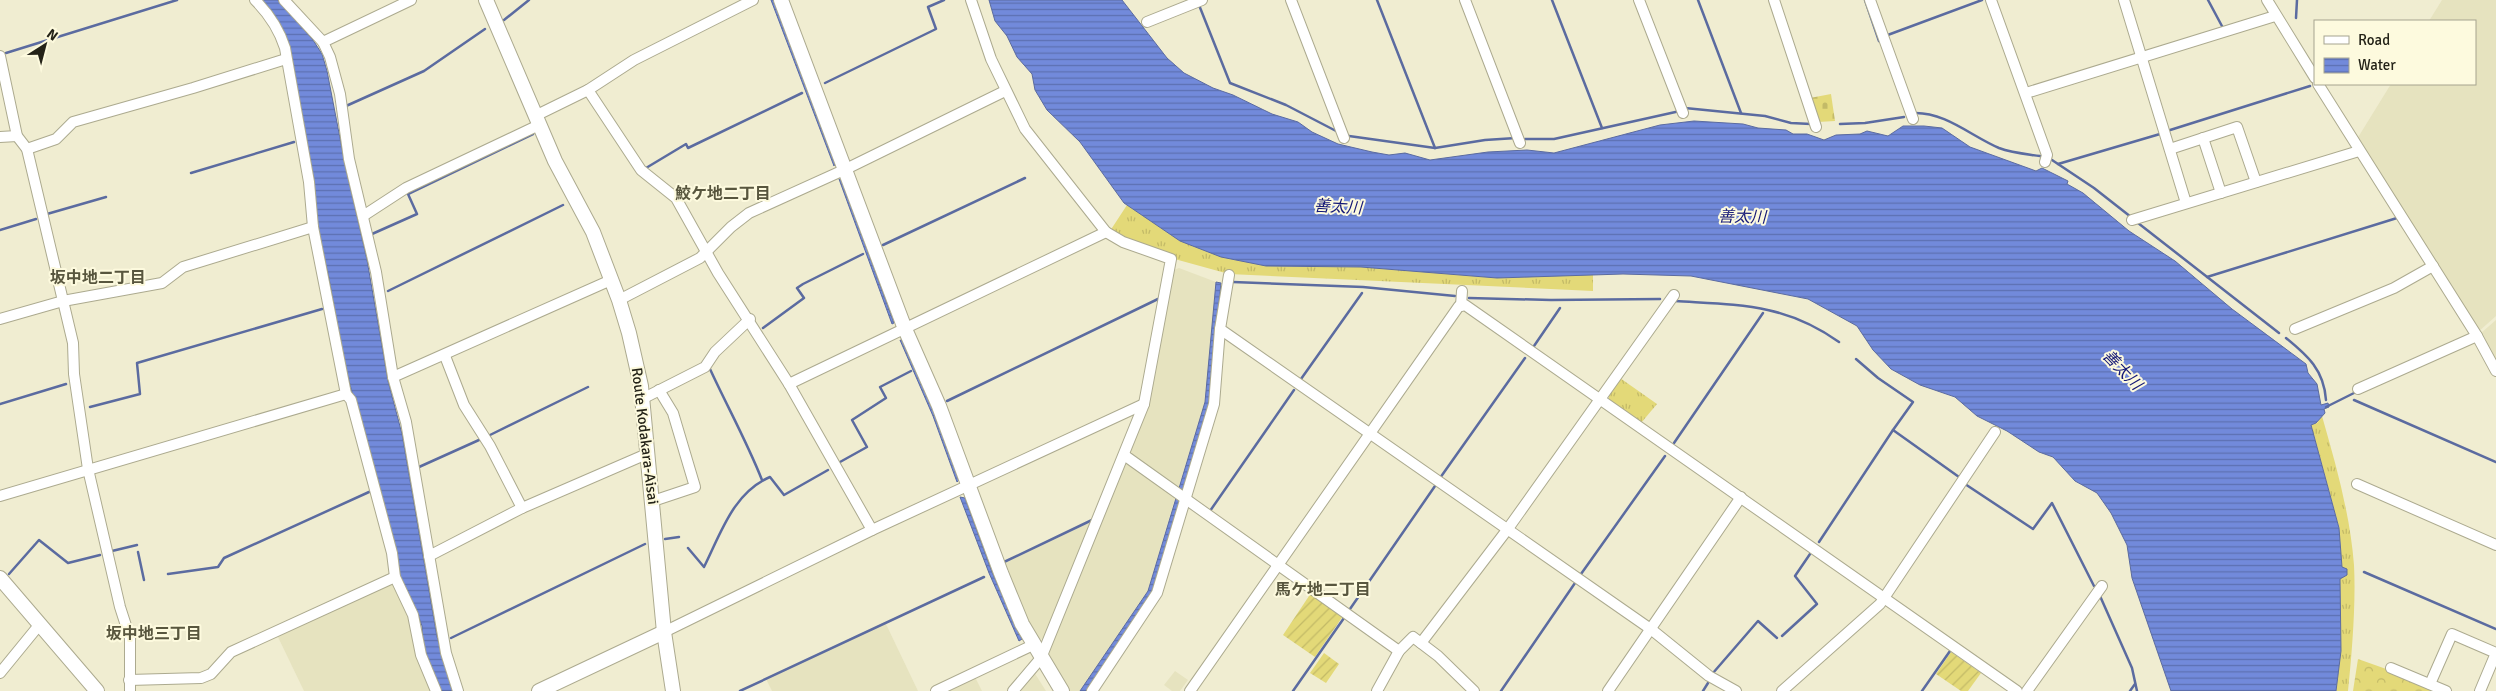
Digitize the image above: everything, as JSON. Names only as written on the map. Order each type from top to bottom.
[{"type":"street","points":[[255,0],[274,23],[281,35],[309,182],[314,227],[346,394],[351,400],[392,553],[395,576],[414,615],[421,655],[436,691]]},
{"type":"street","points":[[284,0],[323,42],[330,57],[340,94],[348,159],[376,272],[393,377],[406,422],[446,653],[458,691]]},
{"type":"street","points":[[323,42],[411,0]]},
{"type":"street","name":"Route Kodakara-Aisai","points":[[486,0],[555,161],[593,232],[619,300],[629,333],[642,399],[649,453],[664,632],[673,691]]},
{"type":"street","points":[[363,216],[406,188],[537,120],[634,60],[753,0]]},
{"type":"street","points":[[781,0],[905,329],[939,406],[1000,573],[1033,645],[1062,691]]},
{"type":"street","points":[[970,0],[980,32],[1005,91],[1025,129],[1106,232],[1123,242],[1171,260],[1144,404],[1041,658],[1013,691]]},
{"type":"street","points":[[1291,0],[1344,138]]},
{"type":"street","points":[[1465,0],[1520,143]]},
{"type":"street","points":[[1640,0],[1684,113]]},
{"type":"street","points":[[1774,0],[1816,127]]},
{"type":"street","points":[[1870,0],[1913,119]]},
{"type":"street","points":[[1991,0],[2047,155],[2045,162]]},
{"type":"street","points":[[2124,0],[2186,203]]},
{"type":"street","points":[[2267,0],[2275,16],[2314,76]]},
{"type":"street","points":[[1147,22],[1196,1]]},
{"type":"street","points":[[2026,93],[2142,59],[2275,16]]},
{"type":"street","points":[[0,56],[17,136],[27,149],[73,343],[74,374],[88,469],[120,607],[130,638],[129,686],[201,678],[211,674],[231,652],[395,576]]},
{"type":"street","points":[[27,149],[56,138],[73,122],[286,59]]},
{"type":"street","points":[[2319,85],[2477,336],[2496,371]]},
{"type":"street","points":[[588,90],[642,170],[676,198],[706,251],[789,384],[872,530]]},
{"type":"street","points":[[619,300],[700,258],[750,213],[846,169],[1005,91]]},
{"type":"street","points":[[2170,149],[2237,127],[2256,182]]},
{"type":"street","points":[[0,138],[17,136]]},
{"type":"street","points":[[2203,138],[2221,193]]},
{"type":"street","points":[[2132,220],[2359,151]]},
{"type":"street","points":[[0,319],[63,301],[162,283],[183,267],[314,227]]},
{"type":"street","points":[[789,384],[1106,232]]},
{"type":"street","points":[[2295,329],[2394,288],[2433,266]]},
{"type":"street","points":[[1092,691],[1156,593],[1181,497],[1214,404],[1220,329],[1229,275]]},
{"type":"street","points":[[393,377],[446,356],[611,280]]},
{"type":"street","points":[[1461,306],[1462,291]]},
{"type":"street","points":[[1421,643],[1507,530],[1674,295]]},
{"type":"street","points":[[1190,691],[1458,306],[1465,305],[2017,691]]},
{"type":"street","points":[[642,399],[705,367],[715,352],[750,319]]},
{"type":"street","points":[[1220,329],[1652,630],[1709,676],[1736,691]]},
{"type":"street","points":[[2358,389],[2477,336]]},
{"type":"street","points":[[446,356],[464,405],[490,446],[522,508]]},
{"type":"street","points":[[653,500],[695,487],[673,413],[659,390]]},
{"type":"street","points":[[0,496],[346,394]]},
{"type":"street","points":[[539,691],[872,530],[1144,404]]},
{"type":"street","points":[[1782,691],[1885,598],[1995,432]]},
{"type":"street","points":[[429,556],[522,508],[649,453]]},
{"type":"street","points":[[1124,455],[1399,651]]},
{"type":"street","points":[[2356,484],[2496,545]]},
{"type":"street","points":[[1608,691],[1652,630],[1740,496]]},
{"type":"street","points":[[0,578],[97,691]]},
{"type":"street","points":[[2027,691],[2102,586]]},
{"type":"street","points":[[0,673],[40,624]]},
{"type":"street","points":[[2430,684],[2452,634],[2496,653],[2480,691]]},
{"type":"street","points":[[1377,691],[1399,651],[1412,637],[1438,656],[1474,691]]},
{"type":"street","points":[[936,691],[1033,645]]},
{"type":"street","points":[[2391,668],[2446,691]]},
{"type":"shaded area","points":[[2442,0],[2496,0],[2496,316],[2478,332],[2357,139],[2390,85],[2476,85],[2476,20],[2430,20]]},
{"type":"shaded area","points":[[1179,268],[1216,282],[1205,402],[1178,489],[1133,456],[1130,449],[1174,270]]},
{"type":"shaded area","points":[[2496,320],[2496,361],[2481,333]]},
{"type":"shaded area","points":[[1123,463],[1127,463],[1175,498],[1148,591],[1080,691],[1068,691],[1049,655],[1051,644]]},
{"type":"shaded area","points":[[1093,521],[1047,636],[1040,640],[1028,622],[1003,564]]},
{"type":"shaded area","points":[[394,580],[411,615],[432,691],[304,691],[277,635]]},
{"type":"shaded area","points":[[885,622],[918,691],[772,691],[766,679]]},
{"type":"shaded area","points":[[1175,671],[1188,680],[1180,691],[1172,691],[1164,685]]},
{"type":"shaded area","points":[[1034,672],[1046,691],[1018,691]]},
{"type":"shaded area","points":[[975,677],[982,691],[946,691]]},
{"type":"green space","points":[[1831,94],[1835,121],[1818,122],[1810,98]]},
{"type":"green space","points":[[1127,205],[1180,241],[1266,266],[1361,267],[1497,278],[1593,274],[1593,291],[1229,274],[1171,258],[1110,231]]},
{"type":"green space","points":[[1620,378],[1657,404],[1641,423],[1609,400],[1609,393]]},
{"type":"green space","points":[[2322,416],[2346,508],[2354,565],[2354,612],[2348,691],[2336,691],[2341,651],[2340,579],[2346,569],[2342,568],[2339,527],[2311,425],[2317,423]]},
{"type":"green space","points":[[1311,593],[1343,616],[1315,657],[1283,635]]},
{"type":"green space","points":[[1951,652],[1981,673],[1968,691],[1961,691],[1936,674]]},
{"type":"green space","points":[[1324,653],[1339,664],[1326,683],[1310,673]]},
{"type":"green space","points":[[2358,659],[2389,670],[2389,672],[2433,691],[2353,691]]},
{"type":"water","points":[[261,0],[278,0],[313,40],[322,54],[327,71],[345,164],[367,260],[388,381],[402,434],[437,637],[454,691],[440,691],[423,648],[422,626],[418,615],[401,585],[342,353],[329,278],[320,241],[288,42],[274,14]]},
{"type":"water","points":[[771,0],[775,0],[835,163],[834,166]]},
{"type":"water","name":"善太川","points":[[989,0],[1122,0],[1167,58],[1184,73],[1272,114],[1298,122],[1312,132],[1338,144],[1389,155],[1405,153],[1430,160],[1488,152],[1527,150],[1554,153],[1660,125],[1694,121],[1743,124],[1758,128],[1786,130],[1793,134],[1807,134],[1824,140],[1836,135],[1860,134],[1867,131],[1888,136],[1903,126],[1924,126],[1942,128],[1970,147],[2036,171],[2042,168],[2068,181],[2067,184],[2083,193],[2129,231],[2175,261],[2232,309],[2306,364],[2308,373],[2317,384],[2321,405],[2328,403],[2329,407],[2324,409],[2325,413],[2316,423],[2311,425],[2339,528],[2342,567],[2347,569],[2347,575],[2340,579],[2341,651],[2336,691],[2171,691],[2132,578],[2127,545],[2111,513],[2097,493],[2075,481],[2053,457],[2039,452],[2007,431],[1977,416],[1955,397],[1920,385],[1891,369],[1873,350],[1857,326],[1808,299],[1691,276],[1623,274],[1497,278],[1361,267],[1266,266],[1221,257],[1180,241],[1124,203],[1080,142],[1047,110],[1035,90],[1032,74],[1017,57],[1007,36],[995,21]]},
{"type":"water","points":[[839,179],[842,181],[894,323],[892,324]]},
{"type":"water","points":[[1216,282],[1221,283],[1209,404],[1153,593],[1087,691],[1080,691],[1148,591],[1205,402]]},
{"type":"water","points":[[900,340],[903,341],[936,415],[959,480],[957,482],[933,416]]},
{"type":"water","points":[[960,497],[965,498],[992,572],[1022,639],[1019,641],[989,573]]},
{"type":"waterway","points":[[6,53],[177,0]]},
{"type":"waterway","points":[[504,20],[529,0]]},
{"type":"waterway","points":[[825,83],[936,29],[928,7],[944,0]]},
{"type":"waterway","points":[[1377,0],[1435,148]]},
{"type":"waterway","points":[[1552,0],[1602,128]]},
{"type":"waterway","points":[[1698,0],[1741,113]]},
{"type":"waterway","points":[[1865,0],[1879,41]]},
{"type":"waterway","points":[[1885,36],[1982,0]]},
{"type":"waterway","points":[[2208,0],[2223,28]]},
{"type":"waterway","points":[[2296,18],[2297,0]]},
{"type":"waterway","points":[[1199,5],[1230,83],[1286,105],[1338,132]]},
{"type":"waterway","points":[[346,106],[424,71],[485,29]]},
{"type":"waterway","points":[[2167,131],[2310,86]]},
{"type":"waterway","points":[[646,168],[686,144],[688,148],[802,93]]},
{"type":"waterway","points":[[1685,108],[1765,116],[1791,123],[1811,124]]},
{"type":"waterway","points":[[1525,139],[1554,139],[1680,111]]},
{"type":"waterway","points":[[1914,113],[1936,116],[1947,120],[2004,150],[2040,156]]},
{"type":"waterway","points":[[1840,124],[1865,123],[1904,117]]},
{"type":"waterway","points":[[372,234],[417,214],[408,194],[533,134]]},
{"type":"waterway","points":[[2058,164],[2160,134]]},
{"type":"waterway","points":[[1349,136],[1435,148],[1485,140],[1516,138]]},
{"type":"waterway","points":[[191,173],[294,142]]},
{"type":"waterway","points":[[2052,160],[2094,188],[2131,217]]},
{"type":"waterway","points":[[883,245],[1025,178]]},
{"type":"waterway","points":[[47,214],[106,197]]},
{"type":"waterway","points":[[388,291],[563,205]]},
{"type":"waterway","points":[[2207,277],[2397,218]]},
{"type":"waterway","points":[[0,230],[36,219]]},
{"type":"waterway","points":[[2138,223],[2279,333]]},
{"type":"waterway","points":[[763,328],[804,298],[797,288],[863,254]]},
{"type":"waterway","points":[[1233,282],[1363,287],[1455,296]]},
{"type":"waterway","points":[[1301,379],[1362,293]]},
{"type":"waterway","points":[[1469,298],[1551,300],[1660,299]]},
{"type":"waterway","points":[[947,401],[1158,299]]},
{"type":"waterway","points":[[1675,301],[1760,308],[1799,320],[1819,329],[1839,342]]},
{"type":"waterway","points":[[1534,346],[1560,308]]},
{"type":"waterway","points":[[90,407],[140,394],[137,363],[322,309]]},
{"type":"waterway","points":[[1674,443],[1763,313]]},
{"type":"waterway","points":[[2286,338],[2314,364],[2322,380],[2326,400]]},
{"type":"waterway","points":[[1440,478],[1525,358]]},
{"type":"waterway","points":[[1856,359],[1878,378],[1913,402],[1893,430],[1959,477]]},
{"type":"waterway","points":[[710,369],[762,480]]},
{"type":"waterway","points":[[840,462],[867,447],[852,420],[886,398],[880,387],[911,371]]},
{"type":"waterway","points":[[0,404],[66,384]]},
{"type":"waterway","points":[[488,436],[588,387]]},
{"type":"waterway","points":[[1210,511],[1294,390]]},
{"type":"waterway","points":[[2326,407],[2356,392]]},
{"type":"waterway","points":[[2354,400],[2496,462]]},
{"type":"waterway","points":[[1819,542],[1893,430]]},
{"type":"waterway","points":[[419,467],[479,440]]},
{"type":"waterway","points":[[1581,574],[1665,456]]},
{"type":"waterway","points":[[688,548],[704,567],[729,515],[746,493],[757,484],[770,477],[784,495],[828,470]]},
{"type":"waterway","points":[[1965,484],[2033,529],[2052,503],[2094,586]]},
{"type":"waterway","points":[[1350,609],[1435,486]]},
{"type":"waterway","points":[[168,574],[218,567],[224,558],[369,492]]},
{"type":"waterway","points":[[1004,562],[1092,520]]},
{"type":"waterway","points":[[665,539],[679,537]]},
{"type":"waterway","points":[[9,574],[39,540],[68,563],[100,555]]},
{"type":"waterway","points":[[451,638],[645,544]]},
{"type":"waterway","points":[[112,551],[137,545]]},
{"type":"waterway","points":[[138,552],[144,580]]},
{"type":"waterway","points":[[1782,636],[1817,604],[1795,576],[1810,554]]},
{"type":"waterway","points":[[2364,572],[2496,629]]},
{"type":"waterway","points":[[740,691],[984,577]]},
{"type":"waterway","points":[[1501,691],[1575,583]]},
{"type":"waterway","points":[[2100,596],[2132,668],[2137,691]]},
{"type":"waterway","points":[[1293,691],[1344,618]]},
{"type":"waterway","points":[[1713,673],[1758,621],[1777,638]]},
{"type":"waterway","points":[[1922,691],[1950,651]]},
{"type":"waterway","points":[[1703,691],[1708,683]]},
{"type":"waterway","points":[[2130,691],[2135,684]]},
{"type":"district","name":"鮫ケ地二丁目","points":[[723,194]]},
{"type":"district","name":"坂中地二丁目","points":[[98,278]]},
{"type":"district","name":"馬ケ地二丁目","points":[[1323,590]]},
{"type":"district","name":"坂中地三丁目","points":[[154,634]]}]
